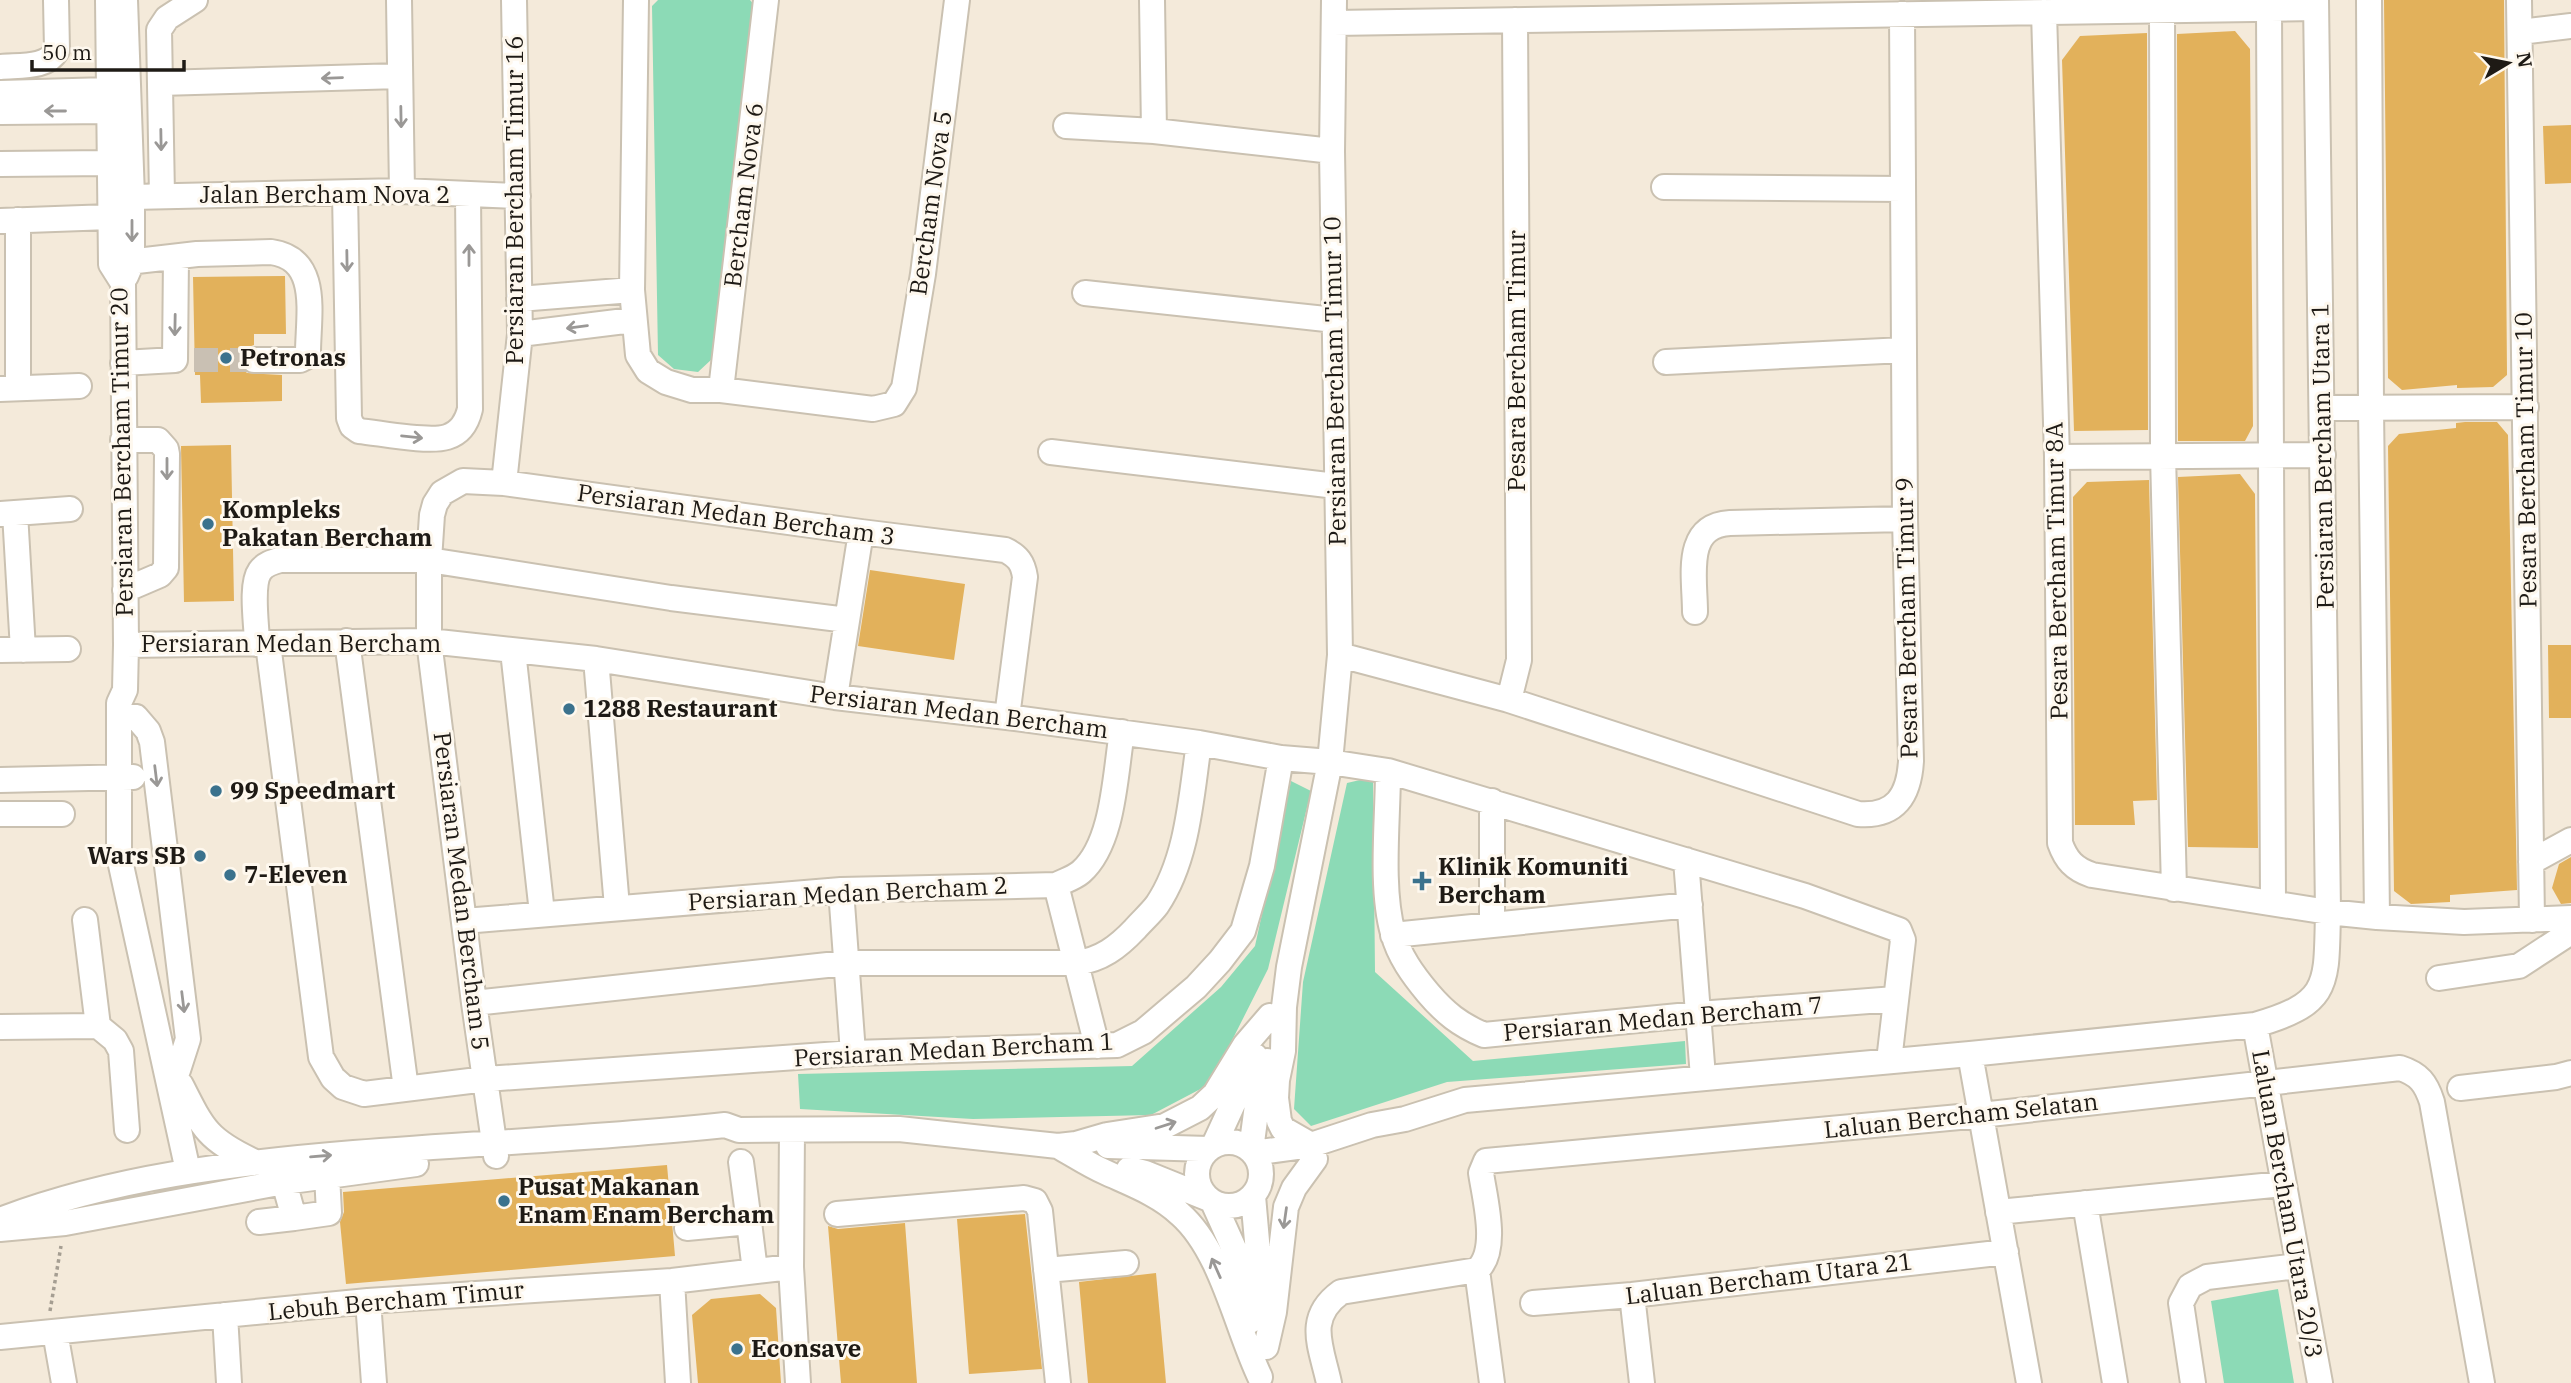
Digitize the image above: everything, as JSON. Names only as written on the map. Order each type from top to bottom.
[{"type":"street","points":[[0,67],[41,63],[54,57],[57,50],[57,0]]},
{"type":"street","points":[[108,0],[112,101],[129,138]]},
{"type":"street","points":[[125,0],[132,197],[122,270],[176,257],[282,253],[301,266],[306,276],[308,353],[300,359],[254,360]]},
{"type":"street","points":[[162,196],[159,30],[167,18],[195,0]]},
{"type":"street","points":[[398,0],[402,191]]},
{"type":"street","name":"Persiaran Bercham Timur 16","points":[[503,483],[520,334],[514,0]]},
{"type":"street","points":[[636,0],[632,290],[638,355],[648,371],[666,382],[692,390],[721,390]]},
{"type":"street","name":"Bercham Nova 6","points":[[721,390],[766,0]]},
{"type":"street","name":"Bercham Nova 5","points":[[721,390],[873,409],[894,404],[904,388],[923,274],[957,0]]},
{"type":"street","points":[[1152,0],[1154,131]]},
{"type":"street","points":[[2370,0],[2371,407],[2377,917]]},
{"type":"street","name":"Pesara Bercham Timur 10","points":[[2519,0],[2532,920]]},
{"type":"street","points":[[1334,12],[1515,20],[1645,9],[1820,8],[1902,14],[2269,9],[2316,4]]},
{"type":"street","name":"Persiaran Bercham Utara 1","points":[[1313,1152],[1375,1136],[1405,1119],[1465,1100],[2255,1025],[2285,1017],[2304,1007],[2318,991],[2325,976],[2328,912],[2316,4]]},
{"type":"street","points":[[2269,9],[2273,904]]},
{"type":"street","points":[[2162,10],[2163,455],[2174,889]]},
{"type":"street","name":"Persiaran Bercham Timur 10","points":[[1277,1012],[1289,967],[1330,762],[1340,655],[1332,151],[1334,12]]},
{"type":"street","name":"Pesara Bercham Timur 8A","points":[[2045,12],[2057,457],[2060,843],[2065,855],[2081,871],[2174,889],[2328,912],[2464,922],[2571,918]]},
{"type":"street","name":"Pesara Bercham Timur 9","points":[[1340,655],[1508,700],[1844,810],[1867,815],[1896,804],[1906,790],[1910,769],[1905,519],[1902,14]]},
{"type":"street","name":"Pesara Bercham Timur","points":[[1508,700],[1519,660],[1515,20]]},
{"type":"street","points":[[2520,32],[2571,26]]},
{"type":"street","points":[[112,101],[127,55]]},
{"type":"street","points":[[160,83],[400,76]]},
{"type":"street","points":[[0,93],[112,101]]},
{"type":"street","points":[[0,112],[112,101]]},
{"type":"street","name":"Persiaran Bercham Timur 20","points":[[112,101],[110,217],[122,270],[125,690],[132,704],[126,715],[126,777],[119,856],[176,1084],[195,1173]]},
{"type":"street","points":[[1066,126],[1154,131],[1332,151]]},
{"type":"street","points":[[0,164],[110,163]]},
{"type":"street","points":[[1664,187],[1903,189]]},
{"type":"street","name":"Jalan Bercham Nova 2","points":[[132,197],[402,191],[518,196]]},
{"type":"street","points":[[345,192],[349,418],[352,426],[359,431],[435,439],[448,437],[459,431],[467,420],[470,409],[468,195]]},
{"type":"street","points":[[79,386],[9,389],[9,220],[110,217]]},
{"type":"street","points":[[123,363],[185,360],[176,257]]},
{"type":"street","points":[[519,299],[632,290]]},
{"type":"street","points":[[1085,293],[1335,320]]},
{"type":"street","points":[[520,334],[633,320]]},
{"type":"street","points":[[1666,362],[1904,350]]},
{"type":"street","points":[[2322,408],[2526,407]]},
{"type":"street","points":[[122,440],[158,440],[167,454],[166,568],[160,575],[125,590]]},
{"type":"street","points":[[1051,452],[1336,486]]},
{"type":"street","points":[[2057,457],[2323,455]]},
{"type":"street","name":"Persiaran Medan Bercham 3","points":[[429,641],[429,560],[435,504],[442,493],[463,481],[503,483],[861,533],[1005,550],[1016,555],[1023,565],[1025,577],[1007,717]]},
{"type":"street","points":[[68,649],[11,650],[7,513],[70,509]]},
{"type":"street","points":[[1695,612],[1695,551],[1702,534],[1710,527],[1730,523],[1905,519]]},
{"type":"street","points":[[835,697],[861,533]]},
{"type":"street","name":"Persiaran Medan Bercham 1","points":[[429,560],[280,560],[269,563],[260,570],[256,580],[321,1058],[332,1079],[353,1092],[364,1094],[486,1079],[853,1053],[1117,1045],[1130,1040],[1159,1019],[1196,987],[1243,931],[1262,866],[1282,758]]},
{"type":"street","points":[[429,560],[671,598],[847,620]]},
{"type":"street","points":[[347,641],[406,1089]]},
{"type":"street","name":"Persiaran Medan Bercham","points":[[126,645],[429,641],[596,659],[835,697],[1122,732],[1282,758],[1388,771],[1805,896],[1899,930],[1903,940],[1895,999]]},
{"type":"street","name":"Persiaran Medan Bercham 5","points":[[429,641],[495,1149]]},
{"type":"street","points":[[513,651],[542,913]]},
{"type":"street","points":[[596,659],[617,907]]},
{"type":"street","points":[[125,1184],[153,1167],[169,1151],[176,1084],[188,1039],[152,743],[148,731],[136,717],[126,715]]},
{"type":"street","name":"Persiaran Medan Bercham 2","points":[[464,921],[841,890],[1056,885],[1079,874],[1093,859],[1104,839],[1122,732]]},
{"type":"street","points":[[474,1003],[846,963],[1094,961],[1109,953],[1157,905],[1177,866],[1199,743]]},
{"type":"street","name":"Persiaran Medan Bercham 7","points":[[1388,771],[1387,901],[1393,935],[1410,971],[1444,1012],[1463,1027],[1484,1035],[1699,1014],[1895,999]]},
{"type":"street","points":[[0,780],[126,777]]},
{"type":"street","points":[[1492,801],[1492,925]]},
{"type":"street","points":[[0,814],[62,814]]},
{"type":"street","points":[[2530,862],[2571,840]]},
{"type":"street","points":[[1686,860],[1703,1077]]},
{"type":"street","points":[[1056,885],[1097,1046]]},
{"type":"street","points":[[841,890],[853,1053]]},
{"type":"street","points":[[1393,935],[1690,905]]},
{"type":"street","points":[[85,920],[98,1026],[120,1047],[127,1130]]},
{"type":"street","points":[[2439,978],[2519,966],[2571,932]]},
{"type":"street","points":[[1889,1061],[1895,999]]},
{"type":"street","points":[[1264,1381],[1236,1253],[1210,1200],[1200,1189],[1197,1168],[1211,1147],[1277,1012]]},
{"type":"street","points":[[1069,1149],[1107,1135],[1165,1126],[1200,1108],[1215,1094],[1245,1045],[1277,1012]]},
{"type":"street","points":[[1252,1152],[1256,1105],[1277,1012]]},
{"type":"street","points":[[1277,1012],[1283,1051],[1277,1080],[1277,1111],[1283,1129],[1313,1152]]},
{"type":"street","name":"Laluan Bercham Utara 20/3","points":[[2255,1025],[2320,1383]]},
{"type":"street","points":[[0,1027],[98,1026]]},
{"type":"street","points":[[1970,1054],[2029,1383]]},
{"type":"street","name":"Laluan Bercham Selatan","points":[[1477,1270],[1485,1264],[1489,1248],[1481,1173],[1486,1161],[1492,1159],[1981,1115],[2400,1068],[2420,1078],[2427,1087],[2432,1102],[2482,1383]]},
{"type":"street","points":[[2460,1088],[2571,1073]]},
{"type":"street","points":[[176,1084],[201,1125],[216,1142],[253,1161]]},
{"type":"street","points":[[0,1220],[35,1207],[125,1184],[253,1161],[728,1136],[739,1130],[899,1129],[1069,1149],[1211,1147],[1234,1141],[1252,1152],[1260,1163],[1261,1176],[1256,1192],[1266,1347],[1264,1381]]},
{"type":"street","points":[[792,1130],[791,1267],[798,1383]]},
{"type":"street","points":[[0,1229],[65,1223],[284,1182],[495,1149]]},
{"type":"street","points":[[1069,1149],[1145,1173],[1223,1206],[1245,1203],[1256,1192],[1313,1152]]},
{"type":"street","points":[[1069,1149],[1164,1202],[1192,1226],[1213,1262],[1249,1354],[1264,1381]]},
{"type":"street","points":[[1252,1152],[1313,1152]]},
{"type":"street","points":[[1266,1347],[1286,1207],[1313,1152]]},
{"type":"street","points":[[741,1162],[755,1271]]},
{"type":"street","points":[[195,1173],[207,1182],[276,1177],[284,1182],[294,1218]]},
{"type":"street","points":[[65,1223],[88,1208],[190,1185],[195,1173]]},
{"type":"street","points":[[260,1222],[329,1213],[327,1175]]},
{"type":"street","points":[[1998,1212],[2283,1184]]},
{"type":"street","points":[[837,1214],[1030,1198],[1035,1201],[1040,1211],[1058,1383]]},
{"type":"street","points":[[2085,1203],[2115,1383]]},
{"type":"street","points":[[687,1228],[749,1222]]},
{"type":"street","name":"Laluan Bercham Utara 21","points":[[1533,1303],[1632,1295],[2006,1252]]},
{"type":"street","points":[[1046,1270],[1126,1263]]},
{"type":"street","points":[[2193,1383],[2181,1303],[2190,1286],[2207,1277],[2298,1266]]},
{"type":"street","name":"Lebuh Bercham Timur","points":[[0,1337],[368,1301],[672,1281],[791,1267]]},
{"type":"street","points":[[1329,1383],[1318,1339],[1318,1324],[1329,1301],[1341,1292],[1477,1270],[1492,1383]]},
{"type":"street","points":[[672,1281],[678,1383]]},
{"type":"street","points":[[1632,1295],[1642,1383]]},
{"type":"street","points":[[368,1301],[374,1383]]},
{"type":"street","points":[[225,1315],[229,1383]]},
{"type":"street","points":[[51,1332],[64,1383]]},
{"type":"path","points":[[51,1332],[65,1223]]},
{"type":"green space","points":[[658,0],[750,0],[755,6],[712,359],[698,372],[674,369],[658,355],[652,6]]},
{"type":"green space","points":[[1373,777],[1375,972],[1473,1061],[1685,1041],[1686,1064],[1447,1082],[1311,1126],[1294,1109],[1303,982],[1347,783]]},
{"type":"green space","points":[[1291,781],[1311,791],[1268,969],[1210,1084],[1151,1115],[973,1119],[800,1109],[798,1074],[1132,1066],[1221,987],[1255,946]]},
{"type":"green space","points":[[2278,1289],[2294,1383],[2224,1383],[2211,1301]]},
{"type":"building","points":[[2384,0],[2504,0],[2507,375],[2493,387],[2457,388],[2457,385],[2402,390],[2388,378]]},
{"type":"building","points":[[2235,31],[2250,49],[2253,426],[2245,441],[2178,441],[2177,34]]},
{"type":"building","points":[[2147,33],[2148,430],[2074,431],[2062,60],[2080,36]]},
{"type":"building","points":[[2571,125],[2571,183],[2545,184],[2543,126]]},
{"type":"building","points":[[285,276],[286,334],[254,334],[254,345],[246,348],[239,359],[241,367],[247,373],[282,375],[282,401],[201,403],[200,375],[195,375],[193,277]]},
{"type":"building","points":[[2497,422],[2508,435],[2517,890],[2450,895],[2450,902],[2411,904],[2394,891],[2388,446],[2399,434],[2456,428],[2456,423]]},
{"type":"building","name":"Kompleks Pakatan Bercham","points":[[231,445],[234,601],[184,602],[181,446]]},
{"type":"building","points":[[2240,474],[2255,494],[2258,848],[2188,847],[2178,477]]},
{"type":"building","points":[[2149,480],[2157,800],[2133,801],[2135,825],[2075,825],[2073,497],[2087,482]]},
{"type":"building","points":[[870,570],[965,584],[954,660],[858,646]]},
{"type":"building","points":[[2548,645],[2571,645],[2571,718],[2549,718]]},
{"type":"building","points":[[2571,857],[2571,903],[2561,904],[2552,888],[2559,864]]},
{"type":"building","points":[[667,1165],[675,1256],[346,1284],[340,1222],[344,1212],[343,1192]]},
{"type":"building","points":[[1025,1214],[1042,1369],[969,1374],[957,1219]]},
{"type":"building","points":[[905,1223],[917,1383],[841,1383],[828,1226],[838,1229]]},
{"type":"building","points":[[1156,1273],[1166,1383],[1088,1383],[1079,1282]]},
{"type":"building","name":"Econsave","points":[[760,1294],[776,1308],[781,1383],[698,1383],[692,1315],[711,1299]]},
{"type":"tunnel","points":[[194,360],[254,360]]},
{"type":"place","name":"Petronas","points":[[226,358]]},
{"type":"place","name":"Kompleks Pakatan Bercham","points":[[208,524]]},
{"type":"place","name":"1288 Restaurant","points":[[569,709]]},
{"type":"place","name":"99 Speedmart","points":[[216,791]]},
{"type":"place","name":"Wars SB","points":[[200,856]]},
{"type":"place","name":"7-Eleven","points":[[230,875]]},
{"type":"place","name":"Klinik Komuniti Bercham","points":[[1422,881]]},
{"type":"place","name":"Pusat Makanan Enam Enam Bercham","points":[[504,1201]]},
{"type":"place","name":"Econsave","points":[[737,1349]]}]
